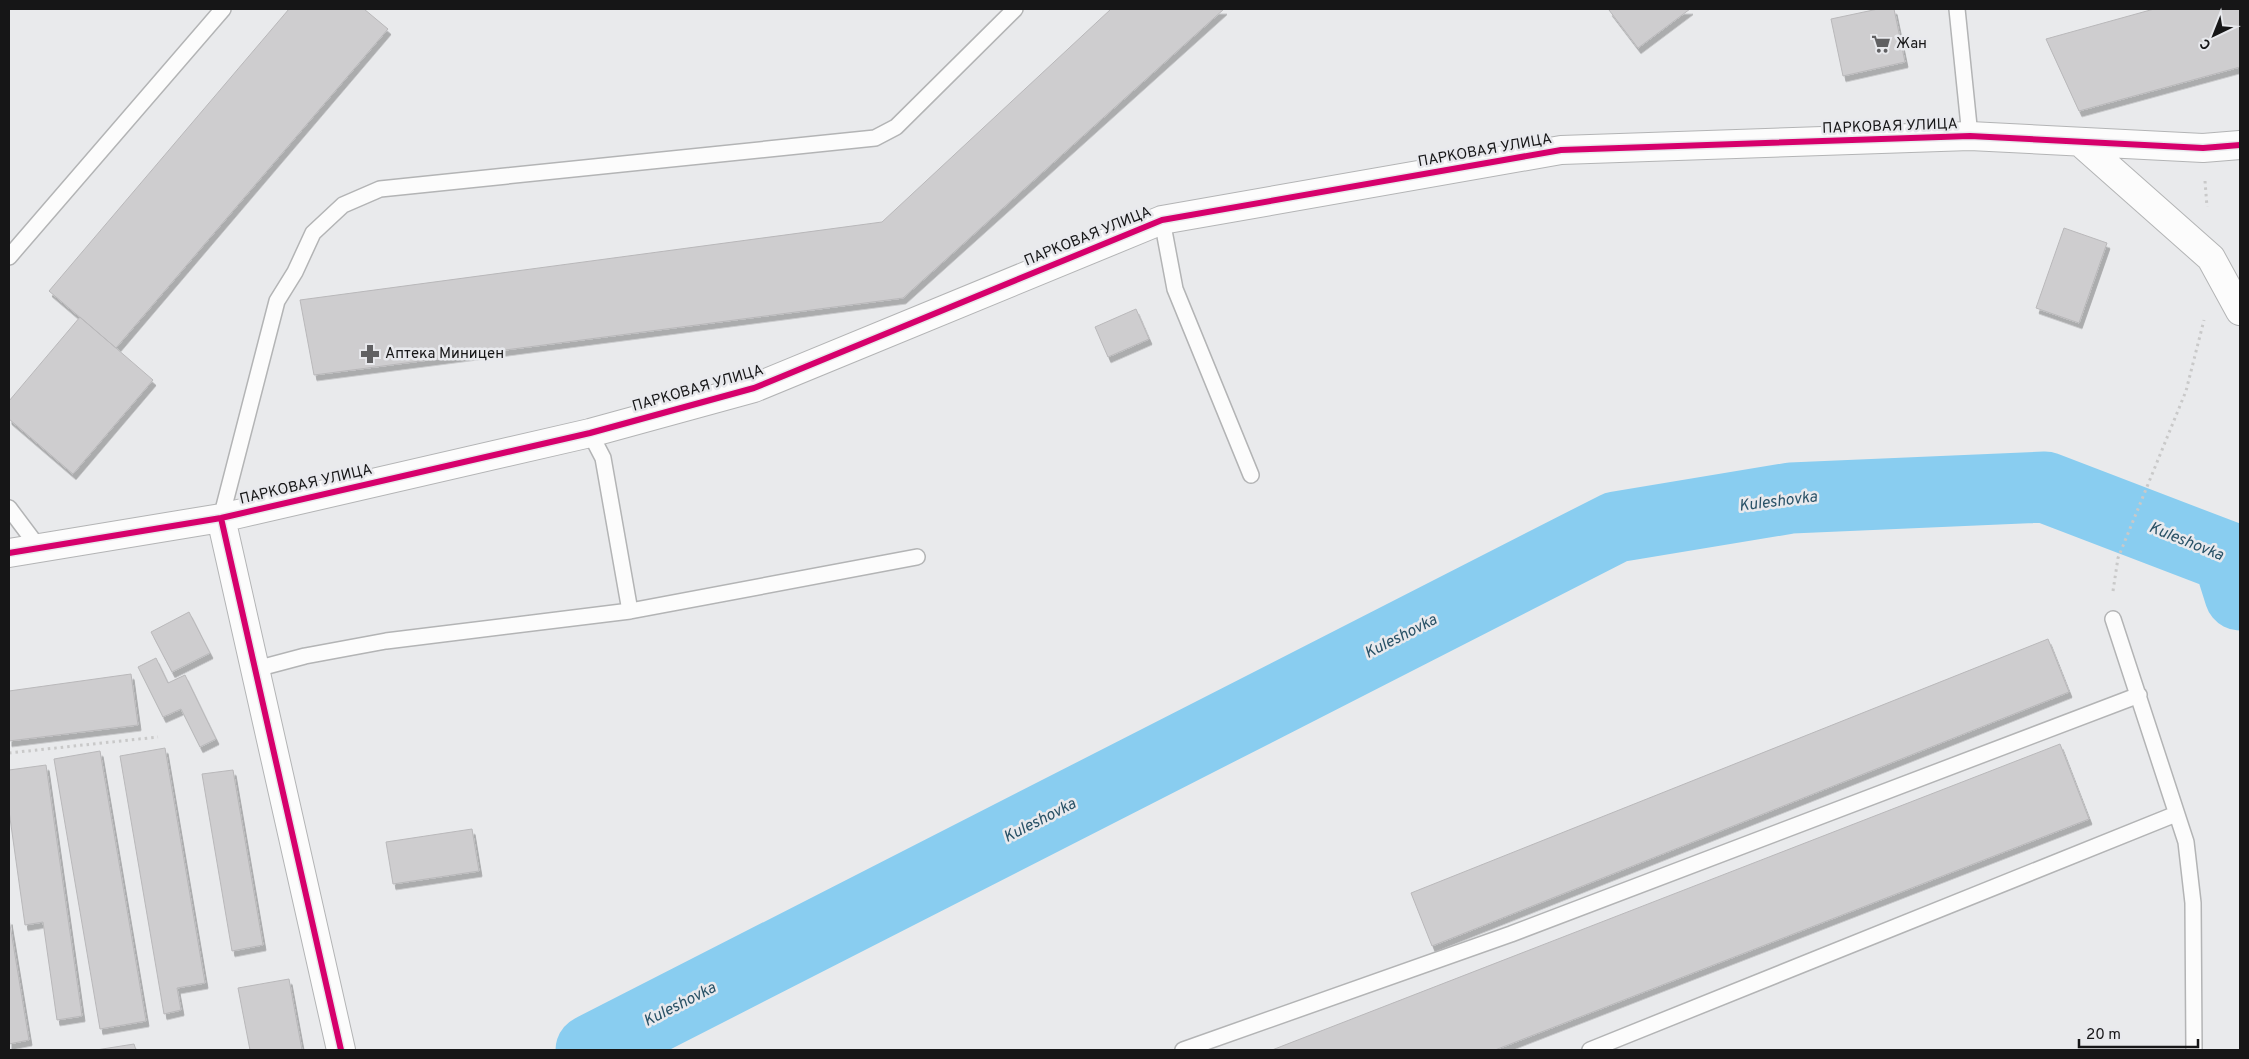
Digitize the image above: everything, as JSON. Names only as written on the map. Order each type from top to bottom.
[{"type":"street","name":"ПАРКОВАЯ УЛИЦА","points":[[9,553],[221,518],[590,433],[754,388],[1162,220],[1561,150],[1970,136],[2203,148],[2240,144]]},
{"type":"street","points":[[2080,142],[2211,258],[2240,312]]},
{"type":"street","points":[[221,518],[342,1050]]},
{"type":"lane","points":[[9,258],[223,9]]},
{"type":"lane","points":[[221,518],[276,300],[294,272],[313,233],[343,205],[380,189],[875,138],[896,127],[1015,9]]},
{"type":"lane","points":[[1957,9],[1970,136]]},
{"type":"lane","points":[[1162,220],[1175,289],[1251,475]]},
{"type":"lane","points":[[590,433],[603,458],[630,611]]},
{"type":"lane","points":[[9,508],[39,548]]},
{"type":"lane","points":[[256,669],[304,656],[386,641],[630,611],[918,557]]},
{"type":"lane","points":[[2113,619],[2186,842],[2193,903],[2194,1050]]},
{"type":"lane","points":[[1183,1050],[1510,934],[2139,695]]},
{"type":"lane","points":[[1590,1050],[2176,814]]},
{"type":"path","points":[[2114,576],[2118,558],[2175,420]]},
{"type":"path","points":[[9,754],[158,736]]},
{"type":"building","points":[[289,9],[364,9],[388,29],[116,348],[49,291]]},
{"type":"building","points":[[1111,9],[1224,9],[903,298],[314,375],[300,300],[882,222]]},
{"type":"building","points":[[1690,9],[1638,48],[1609,10]]},
{"type":"building","points":[[1878,9],[1894,9],[1905,62],[1843,76],[1831,19]]},
{"type":"building","points":[[2154,9],[2240,9],[2240,67],[2079,111],[2046,39]]},
{"type":"building","points":[[2064,228],[2107,243],[2079,323],[2036,308]]},
{"type":"building","points":[[1136,309],[1149,339],[1108,357],[1095,327]]},
{"type":"building","points":[[80,317],[153,380],[73,474],[9,419],[9,401]]},
{"type":"building","points":[[189,612],[210,653],[172,672],[151,632]]},
{"type":"building","points":[[2048,639],[2069,692],[1432,946],[1411,893]]},
{"type":"building","points":[[156,658],[168,683],[185,675],[216,739],[200,747],[181,709],[163,717],[138,667]]},
{"type":"building","points":[[131,674],[138,725],[9,741],[9,691]]},
{"type":"building","points":[[2060,744],[2089,819],[1495,1050],[1272,1050]]},
{"type":"building","points":[[165,748],[205,983],[177,988],[181,1010],[164,1014],[120,756]]},
{"type":"building","points":[[100,751],[146,1021],[100,1029],[54,759]]},
{"type":"building","points":[[46,765],[82,1016],[57,1020],[43,922],[25,925],[9,811],[9,770]]},
{"type":"building","points":[[233,770],[263,945],[232,951],[202,774]]},
{"type":"building","points":[[472,829],[479,871],[393,884],[386,842]]},
{"type":"building","points":[[9,919],[29,1040],[9,1044]]},
{"type":"building","points":[[289,979],[302,1050],[250,1050],[238,988]]},
{"type":"building","points":[[134,1044],[136,1050],[96,1050]]},
{"type":"waterway","name":"Kuleshovka","points":[[591,1050],[1616,527],[1791,498],[2045,487],[2228,557],[2240,595]]},
{"type":"cycle path","points":[[9,553],[221,518],[590,433],[754,388],[1162,220],[1561,150],[1970,136],[2203,148],[2240,145]]},
{"type":"cycle path","points":[[221,518],[341,1050]]},
{"type":"place","name":"Жан","points":[[1881,44]]},
{"type":"place","name":"Аптека Миницен","points":[[370,354]]}]
